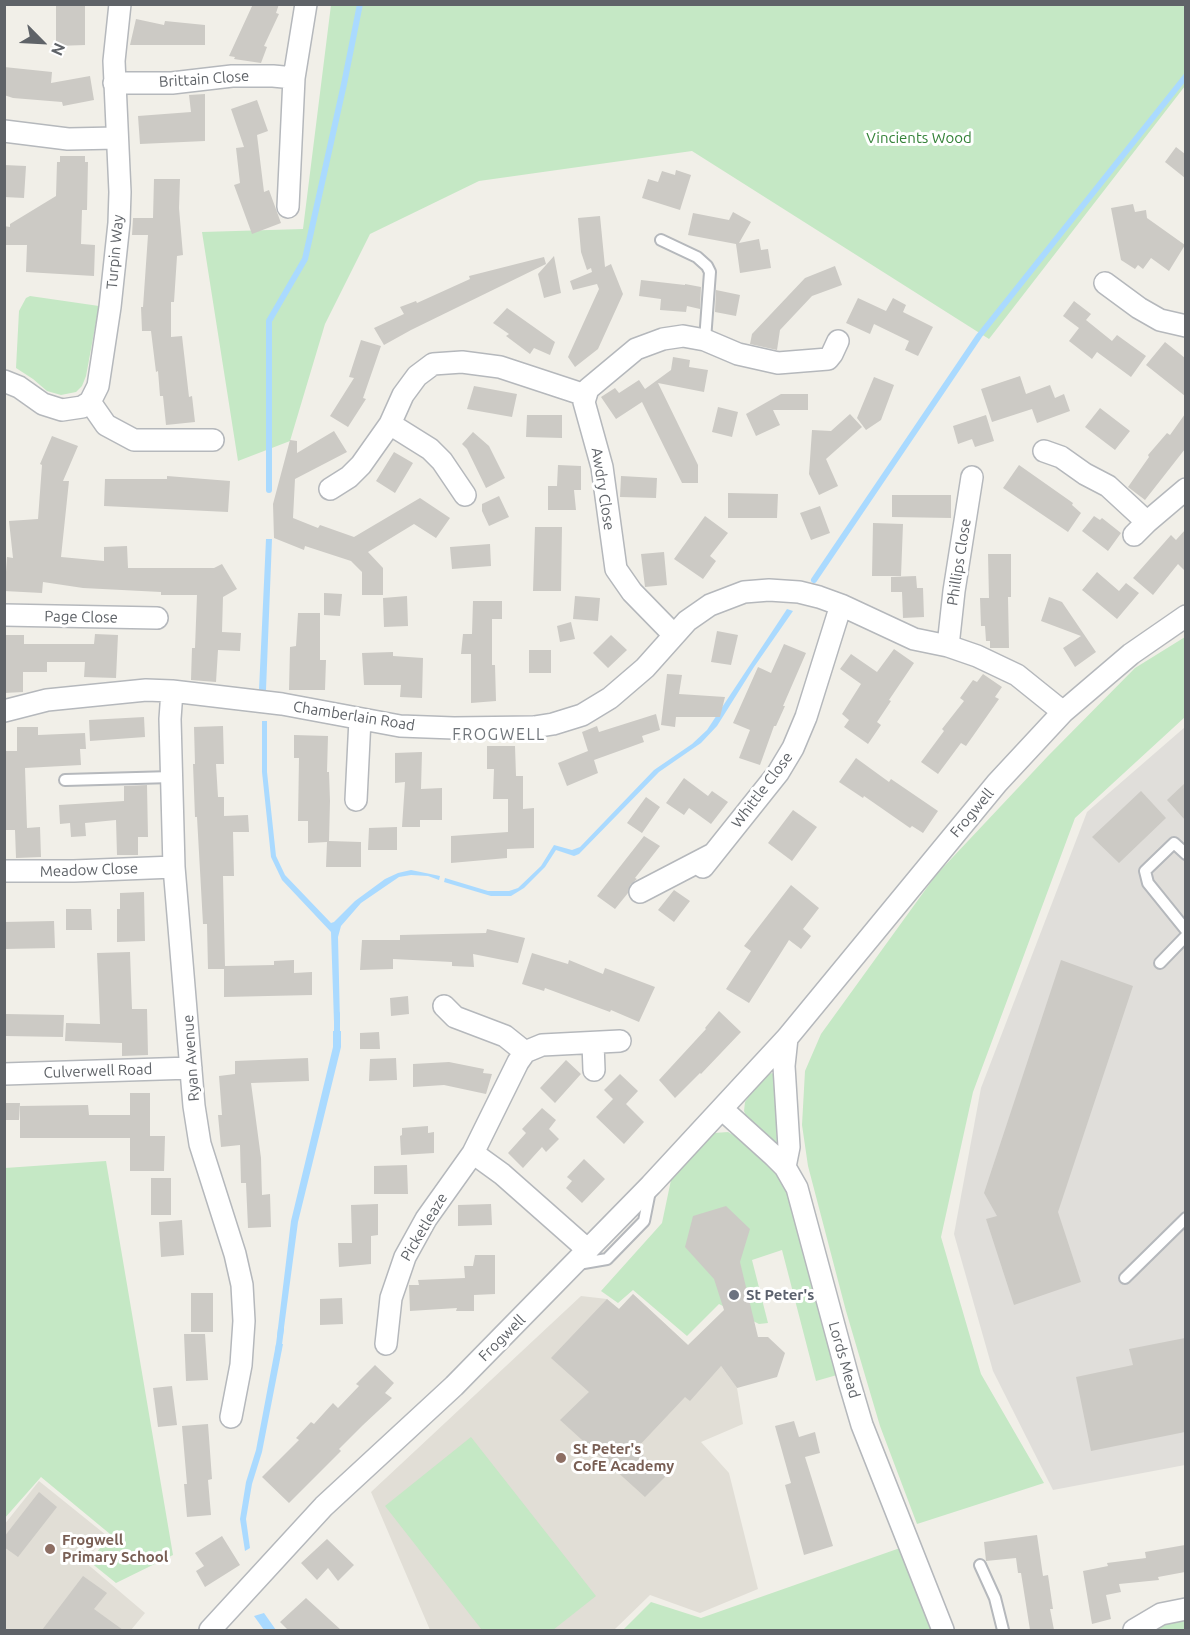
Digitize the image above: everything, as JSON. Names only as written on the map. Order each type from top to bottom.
[{"type":"street","name":"Turpin Way","points":[[90,402],[95,394],[100,375],[117,251],[120,192],[114,83],[115,36],[120,4]]},
{"type":"street","points":[[288,207],[294,78],[306,4]]},
{"type":"street","name":"Brittain Close","points":[[114,83],[172,82],[231,76],[294,78]]},
{"type":"street","points":[[4,131],[68,140],[117,138]]},
{"type":"street","points":[[1105,283],[1132,296],[1160,320],[1185,326]]},
{"type":"street","points":[[342,487],[362,465],[390,424],[403,395],[417,376],[433,364],[479,363],[500,367],[585,395],[588,389],[636,349],[663,339],[683,336],[705,340],[738,354],[778,363],[835,357]]},
{"type":"street","points":[[4,381],[19,387],[52,408],[73,409],[90,402],[106,425],[134,440],[213,440]]},
{"type":"street","name":"Awdry Close","points":[[585,395],[586,413],[602,467],[606,564],[674,635]]},
{"type":"street","points":[[390,424],[430,449],[442,461],[453,487]]},
{"type":"street","points":[[1059,451],[1112,489],[1140,528],[1185,489]]},
{"type":"street","name":"Phillips Close","points":[[948,646],[972,477]]},
{"type":"street","name":"Chamberlain Road","points":[[4,711],[79,695],[146,690],[282,704],[400,726],[454,729],[534,727],[567,720],[596,708],[645,668],[687,621],[710,605],[744,592],[770,590],[799,592],[841,605],[902,635],[948,646],[977,656],[1012,672],[1063,712]]},
{"type":"street","name":"Whittle Close","points":[[640,892],[708,860],[778,773],[793,748],[806,717],[841,605]]},
{"type":"street","name":"Page Close","points":[[4,615],[145,623]]},
{"type":"street","name":"Frogwell","points":[[210,1630],[324,1506],[454,1386],[651,1185],[722,1109],[787,1038],[997,783],[1063,712],[1131,654],[1185,616]]},
{"type":"street","name":"Ryan Avenue","points":[[172,691],[170,719],[174,867],[194,1106],[200,1144],[235,1254],[242,1285],[244,1321],[241,1365],[231,1417]]},
{"type":"street","points":[[356,800],[364,778],[360,719]]},
{"type":"street","name":"Meadow Close","points":[[4,872],[174,867]]},
{"type":"street","points":[[444,1006],[455,1017],[505,1036],[525,1052],[542,1045],[620,1041]]},
{"type":"street","points":[[785,1167],[789,1147],[784,1066],[787,1038]]},
{"type":"street","points":[[592,1043],[594,1070]]},
{"type":"street","name":"Picketleaze","points":[[386,1344],[391,1299],[405,1257],[426,1219],[473,1154],[525,1052]]},
{"type":"street","name":"Culverwell Road","points":[[4,1074],[191,1068]]},
{"type":"street","name":"Lords Mead","points":[[722,1109],[785,1167],[797,1188],[862,1425],[943,1630]]},
{"type":"street","points":[[473,1154],[502,1174],[580,1257]]},
{"type":"street","points":[[1134,1630],[1161,1614],[1185,1609]]},
{"type":"lane","points":[[662,240],[697,257],[710,272],[705,340]]},
{"type":"lane","points":[[65,780],[172,777]]},
{"type":"lane","points":[[1185,854],[1174,843],[1145,871],[1148,883],[1185,930]]},
{"type":"lane","points":[[1160,963],[1185,936]]},
{"type":"lane","points":[[1125,1278],[1183,1226]]},
{"type":"lane","points":[[980,1564],[995,1598],[1003,1630]]},
{"type":"shaded area","points":[[1185,727],[1185,1465],[1053,1490],[993,1371],[954,1234],[981,1088],[1087,812]]},
{"type":"shaded area","name":"St Peter's CofE Academy","points":[[633,1294],[688,1345],[721,1366],[737,1388],[743,1424],[701,1442],[729,1473],[758,1589],[700,1613],[650,1595],[614,1630],[430,1630],[371,1492],[581,1296],[607,1299],[619,1309]]},
{"type":"shaded area","name":"Frogwell Primary School","points":[[39,1481],[106,1535],[85,1562],[145,1613],[131,1630],[5,1630],[4,1525]]},
{"type":"green space","name":"Vincients Wood","points":[[331,5],[1185,5],[1185,86],[989,339],[692,151],[479,181],[370,234],[325,324],[290,441],[238,461],[202,232],[303,229]]},
{"type":"green space","points":[[30,296],[99,306],[86,376],[82,386],[76,392],[61,395],[47,391],[16,368],[19,311],[26,298]]},
{"type":"green space","points":[[1185,637],[1185,717],[1075,818],[973,1092],[941,1237],[981,1374],[1044,1483],[917,1524],[880,1426],[846,1311],[808,1166],[802,1125],[805,1071],[821,1034],[936,875],[1135,668]]},
{"type":"green space","points":[[772,1073],[775,1075],[777,1144],[748,1121],[744,1111],[745,1102],[749,1096]]},
{"type":"green space","points":[[728,1132],[747,1143],[785,1179],[837,1375],[816,1381],[782,1250],[752,1260],[768,1323],[759,1324],[719,1304],[687,1336],[633,1290],[618,1303],[601,1291],[662,1223],[671,1180],[714,1133]]},
{"type":"green space","points":[[106,1161],[173,1555],[116,1583],[90,1562],[110,1534],[41,1477],[4,1519],[5,1168]]},
{"type":"green space","points":[[471,1437],[596,1596],[553,1630],[482,1630],[385,1506]]},
{"type":"green space","points":[[900,1548],[937,1630],[623,1630],[651,1602],[701,1618]]},
{"type":"green space","points":[[1185,1617],[1185,1630],[1148,1630],[1171,1620]]},
{"type":"water","points":[[266,539],[272,539],[266,690],[259,690]]},
{"type":"water","points":[[787,609],[793,611],[717,726],[701,743],[659,772],[579,854],[574,856],[556,850],[545,867],[524,888],[511,896],[491,896],[444,882],[445,878],[488,891],[509,891],[518,888],[541,866],[554,845],[572,850],[580,847],[654,770],[692,744],[707,730]]},
{"type":"water","points":[[262,721],[267,721],[267,772],[276,856],[285,875],[331,923],[355,901],[385,879],[398,873],[411,870],[440,876],[439,880],[428,876],[399,877],[361,903],[341,926],[338,937],[340,1022],[334,1022],[331,932],[282,880],[271,857],[262,772]]},
{"type":"water","points":[[333,1031],[341,1031],[341,1047],[298,1222],[283,1335],[277,1336],[291,1221],[333,1047]]},
{"type":"water","points":[[276,1344],[283,1344],[262,1452],[252,1484],[246,1519],[250,1548],[245,1551],[240,1519]]},
{"type":"water","points":[[264,1613],[276,1630],[264,1630],[254,1616]]},
{"type":"building","points":[[56,4],[85,4],[85,45],[56,46]]},
{"type":"building","points":[[253,4],[279,4],[276,13],[279,14],[264,46],[267,47],[261,63],[234,59],[235,57],[229,56]]},
{"type":"building","points":[[136,19],[164,25],[165,21],[205,25],[205,45],[130,45]]},
{"type":"building","points":[[4,67],[52,72],[51,83],[90,76],[94,100],[63,106],[62,102],[13,98],[4,95]]},
{"type":"building","points":[[205,94],[205,141],[140,144],[138,116],[191,112],[189,95]]},
{"type":"building","points":[[257,100],[268,131],[257,135],[264,192],[269,190],[281,223],[252,234],[234,185],[240,183],[236,148],[244,147],[231,109]]},
{"type":"building","points":[[1176,147],[1185,154],[1185,178],[1165,162]]},
{"type":"building","points":[[60,156],[85,156],[85,162],[88,162],[87,210],[82,210],[81,244],[95,245],[94,276],[26,272],[27,245],[4,245],[4,226],[10,227],[10,224],[56,196],[57,162],[60,162]]},
{"type":"building","points":[[4,165],[26,166],[24,198],[4,197]]},
{"type":"building","points":[[676,170],[691,175],[680,210],[642,198],[648,179],[658,182],[662,171],[675,175]]},
{"type":"building","points":[[154,179],[180,179],[179,208],[183,255],[177,256],[174,302],[171,302],[171,337],[182,336],[189,397],[192,396],[195,422],[166,425],[151,331],[142,331],[141,307],[143,307],[148,235],[132,235],[133,218],[153,218]]},
{"type":"building","points":[[1133,204],[1135,212],[1146,210],[1147,218],[1185,245],[1169,271],[1151,258],[1143,269],[1138,265],[1135,269],[1121,260],[1111,208]]},
{"type":"building","points":[[733,212],[751,222],[739,243],[759,239],[761,250],[768,249],[771,268],[740,273],[736,244],[688,235],[693,213],[729,220]]},
{"type":"building","points":[[600,216],[605,267],[611,264],[623,294],[598,349],[575,367],[568,357],[599,289],[597,284],[573,290],[570,281],[592,272],[591,268],[587,270],[581,252],[578,218]]},
{"type":"building","points":[[554,256],[561,293],[544,298],[538,274]]},
{"type":"building","points":[[544,257],[546,264],[384,345],[374,328],[404,314],[400,307],[416,301],[417,303],[470,279],[469,276]]},
{"type":"building","points":[[835,266],[842,285],[812,296],[780,330],[777,350],[750,344],[752,334],[805,278]]},
{"type":"building","points":[[641,280],[701,287],[700,309],[687,306],[686,312],[660,310],[661,299],[639,296]]},
{"type":"building","points":[[716,290],[740,295],[736,316],[715,312]]},
{"type":"building","points":[[858,298],[886,311],[893,298],[906,305],[903,312],[933,327],[918,356],[905,350],[909,341],[874,324],[870,334],[846,323]]},
{"type":"building","points":[[1074,301],[1091,314],[1086,320],[1112,341],[1117,335],[1146,356],[1131,377],[1097,352],[1092,359],[1069,341],[1079,328],[1063,316]]},
{"type":"building","points":[[507,308],[555,342],[550,355],[534,348],[530,354],[506,336],[509,334],[493,323]]},
{"type":"building","points":[[361,340],[381,346],[363,398],[366,399],[348,427],[330,416],[354,378],[349,377]]},
{"type":"building","points":[[1165,342],[1185,358],[1185,396],[1146,365]]},
{"type":"building","points":[[673,357],[690,360],[689,367],[708,370],[704,392],[658,383],[698,465],[698,483],[682,483],[642,402],[616,419],[601,397],[615,388],[619,393],[639,380],[645,389],[671,370]]},
{"type":"building","points":[[1020,376],[1026,394],[1050,385],[1055,398],[1064,394],[1070,411],[1037,423],[1032,409],[992,422],[981,389]]},
{"type":"building","points":[[874,377],[894,385],[881,420],[866,430],[857,418]]},
{"type":"building","points":[[474,386],[517,394],[512,417],[467,409]]},
{"type":"building","points":[[781,394],[808,394],[808,410],[773,410],[780,425],[756,436],[746,414]]},
{"type":"building","points":[[718,407],[738,412],[732,437],[712,432]]},
{"type":"building","points":[[1100,408],[1130,431],[1115,450],[1085,427]]},
{"type":"building","points":[[850,414],[862,427],[826,459],[838,486],[819,495],[809,474],[812,430],[831,431]]},
{"type":"building","points":[[1185,414],[1185,449],[1145,500],[1128,487],[1149,457],[1148,455],[1167,433],[1170,435]]},
{"type":"building","points":[[527,415],[562,415],[562,438],[526,437]]},
{"type":"building","points":[[986,415],[994,441],[975,447],[972,439],[958,444],[953,426]]},
{"type":"building","points":[[334,431],[347,452],[295,479],[293,518],[318,528],[320,525],[354,537],[420,498],[450,518],[436,538],[414,524],[368,552],[383,568],[383,595],[362,595],[362,572],[351,561],[305,546],[304,550],[274,538],[273,504],[290,440],[297,441],[297,453]]},
{"type":"building","points":[[473,432],[489,446],[505,478],[486,488],[467,449],[462,444]]},
{"type":"building","points":[[52,436],[78,446],[63,481],[69,481],[61,557],[104,561],[104,547],[127,546],[128,568],[214,568],[222,564],[237,589],[223,597],[222,632],[241,633],[240,651],[218,650],[216,682],[191,680],[197,595],[161,595],[161,592],[83,588],[43,582],[42,593],[4,591],[7,557],[13,558],[9,521],[38,519],[42,465],[40,464]]},
{"type":"building","points":[[394,452],[413,463],[395,493],[376,481]]},
{"type":"building","points":[[558,465],[581,466],[581,490],[574,490],[576,510],[548,510],[548,486],[557,486]]},
{"type":"building","points":[[1019,465],[1073,503],[1072,505],[1081,513],[1068,532],[1003,488]]},
{"type":"building","points":[[167,476],[230,481],[228,512],[104,506],[105,479],[167,479]]},
{"type":"building","points":[[621,476],[657,478],[656,498],[620,497]]},
{"type":"building","points":[[728,493],[778,494],[777,518],[728,518]]},
{"type":"building","points":[[892,495],[951,495],[951,518],[892,517]]},
{"type":"building","points":[[499,496],[509,517],[489,526],[482,511],[482,504]]},
{"type":"building","points":[[820,506],[830,533],[811,540],[800,513]]},
{"type":"building","points":[[705,516],[728,533],[710,556],[716,561],[703,579],[674,559]]},
{"type":"building","points":[[1094,516],[1100,520],[1102,518],[1121,533],[1108,551],[1082,531]]},
{"type":"building","points":[[873,523],[903,524],[901,576],[872,576]]},
{"type":"building","points":[[535,527],[562,527],[561,591],[533,591]]},
{"type":"building","points":[[1185,530],[1185,571],[1178,564],[1153,595],[1133,578],[1171,535],[1176,540]]},
{"type":"building","points":[[490,544],[491,566],[452,569],[450,547]]},
{"type":"building","points":[[664,552],[667,585],[645,587],[641,554]]},
{"type":"building","points":[[988,554],[1011,554],[1011,597],[1008,597],[1009,648],[990,648],[990,641],[986,641],[985,626],[981,626],[980,598],[989,598]]},
{"type":"building","points":[[1097,572],[1119,591],[1126,583],[1139,593],[1117,619],[1082,590]]},
{"type":"building","points":[[916,576],[917,588],[923,588],[924,617],[903,618],[902,592],[891,592],[891,577]]},
{"type":"building","points":[[324,593],[342,594],[340,616],[324,615]]},
{"type":"building","points":[[407,596],[408,626],[384,627],[383,598]]},
{"type":"building","points":[[575,596],[600,598],[598,621],[573,619]]},
{"type":"building","points":[[1049,597],[1062,602],[1096,652],[1075,667],[1063,648],[1081,636],[1041,621]]},
{"type":"building","points":[[473,601],[502,601],[502,619],[492,619],[492,665],[495,665],[496,701],[471,703],[471,654],[461,654],[463,634],[472,634]]},
{"type":"building","points":[[298,613],[320,613],[320,660],[326,660],[325,690],[289,690],[290,647],[296,646]]},
{"type":"building","points":[[571,622],[575,639],[560,642],[557,626]]},
{"type":"building","points":[[717,631],[738,635],[731,665],[711,662]]},
{"type":"building","points":[[95,634],[118,635],[116,678],[84,677],[85,662],[47,662],[47,672],[23,672],[23,692],[4,693],[4,635],[24,635],[24,644],[94,644]]},
{"type":"building","points":[[611,635],[627,650],[608,668],[593,653]]},
{"type":"building","points":[[784,644],[806,653],[783,706],[785,706],[774,726],[760,765],[739,758],[750,730],[733,723],[758,667],[771,673]]},
{"type":"building","points":[[894,649],[914,663],[889,700],[891,701],[877,722],[881,725],[868,744],[844,727],[849,720],[842,714],[861,684],[840,669],[851,654],[877,672]]},
{"type":"building","points":[[529,650],[551,650],[551,673],[529,673]]},
{"type":"building","points":[[393,652],[393,656],[423,658],[422,698],[400,697],[401,685],[364,685],[362,653]]},
{"type":"building","points":[[667,674],[682,675],[679,694],[725,697],[720,717],[676,717],[675,727],[661,725]]},
{"type":"building","points":[[983,674],[1002,687],[995,697],[999,699],[966,746],[961,743],[938,774],[921,762],[944,731],[942,729],[964,701],[960,698],[973,680],[977,682]]},
{"type":"building","points":[[656,714],[660,730],[642,736],[644,742],[594,760],[598,773],[567,786],[558,763],[588,751],[582,732],[597,726],[599,732]]},
{"type":"building","points":[[144,717],[145,737],[90,741],[89,720]]},
{"type":"building","points":[[223,726],[224,764],[216,764],[218,797],[224,797],[224,816],[248,815],[249,832],[233,832],[234,876],[223,876],[225,966],[274,965],[274,961],[294,960],[294,973],[312,972],[312,995],[224,997],[224,969],[208,969],[207,924],[203,924],[197,817],[195,817],[194,727]]},
{"type":"building","points":[[17,727],[38,727],[38,735],[85,733],[86,749],[80,749],[81,765],[25,768],[27,828],[40,827],[41,857],[16,858],[15,830],[4,830],[4,751],[17,751]]},
{"type":"building","points":[[294,735],[328,736],[329,841],[361,842],[361,867],[326,867],[327,842],[308,843],[308,821],[298,821],[299,758],[294,758]]},
{"type":"building","points":[[487,746],[515,746],[516,776],[523,776],[523,809],[534,808],[534,848],[507,849],[507,858],[451,863],[451,836],[508,832],[508,799],[493,799],[494,769],[487,769]]},
{"type":"building","points":[[422,752],[421,789],[442,788],[442,820],[420,820],[420,827],[402,827],[405,782],[395,783],[395,753]]},
{"type":"building","points":[[856,758],[889,782],[891,779],[938,811],[923,833],[912,826],[910,828],[864,796],[863,798],[839,782]]},
{"type":"building","points":[[684,778],[708,796],[712,791],[728,802],[711,824],[689,808],[684,815],[666,803]]},
{"type":"building","points":[[1185,783],[1185,820],[1167,800]]},
{"type":"building","points":[[147,785],[148,837],[138,837],[138,855],[117,855],[116,820],[85,823],[86,836],[71,837],[70,823],[60,824],[59,805],[124,801],[124,786]]},
{"type":"building","points":[[1141,791],[1166,818],[1119,863],[1092,837]]},
{"type":"building","points":[[646,797],[660,807],[642,833],[627,823]]},
{"type":"building","points":[[793,810],[817,827],[792,861],[768,843]]},
{"type":"building","points":[[397,827],[397,850],[368,850],[369,828]]},
{"type":"building","points":[[644,836],[660,846],[615,909],[597,896]]},
{"type":"building","points":[[791,885],[819,908],[803,929],[811,936],[801,949],[789,940],[749,1003],[726,989],[751,951],[744,946]]},
{"type":"building","points":[[674,890],[690,901],[674,922],[658,910]]},
{"type":"building","points":[[144,892],[145,941],[117,942],[117,909],[120,909],[120,893]]},
{"type":"building","points":[[66,909],[91,909],[92,930],[66,930]]},
{"type":"building","points":[[54,921],[55,948],[4,949],[4,922]]},
{"type":"building","points":[[487,929],[525,938],[518,963],[473,954],[474,967],[452,966],[452,962],[393,959],[393,969],[360,970],[362,940],[400,940],[400,935],[486,933]]},
{"type":"building","points":[[130,952],[132,1009],[147,1009],[148,1055],[122,1056],[122,1043],[65,1041],[66,1023],[100,1024],[97,953]]},
{"type":"building","points":[[532,953],[568,964],[569,960],[603,974],[605,968],[655,987],[639,1022],[545,988],[544,991],[522,984]]},
{"type":"building","points":[[1061,960],[1133,986],[1058,1212],[1081,1282],[1014,1305],[986,1219],[997,1216],[984,1193]]},
{"type":"building","points":[[408,996],[409,1014],[391,1016],[390,998]]},
{"type":"building","points":[[719,1011],[741,1032],[675,1098],[659,1080],[706,1029]]},
{"type":"building","points":[[5,1014],[64,1015],[63,1037],[5,1036]]},
{"type":"building","points":[[379,1032],[380,1049],[360,1049],[360,1033]]},
{"type":"building","points":[[308,1058],[309,1081],[251,1083],[261,1158],[262,1195],[270,1194],[271,1227],[248,1228],[246,1183],[241,1183],[240,1145],[221,1147],[218,1115],[222,1115],[219,1076],[235,1074],[235,1061]]},
{"type":"building","points":[[396,1058],[397,1080],[369,1081],[370,1059]]},
{"type":"building","points":[[566,1060],[581,1074],[555,1103],[540,1088]]},
{"type":"building","points":[[449,1062],[484,1069],[483,1073],[492,1074],[486,1094],[444,1085],[413,1087],[413,1064]]},
{"type":"building","points":[[620,1074],[638,1091],[626,1104],[644,1122],[624,1144],[596,1117],[613,1099],[604,1090]]},
{"type":"building","points":[[130,1093],[150,1093],[150,1136],[165,1136],[164,1171],[130,1171],[130,1138],[20,1138],[20,1106],[88,1105],[89,1115],[130,1115]]},
{"type":"building","points":[[4,1103],[20,1103],[19,1120],[4,1120]]},
{"type":"building","points":[[542,1108],[556,1120],[549,1129],[559,1139],[546,1152],[542,1147],[523,1168],[508,1153],[526,1133],[522,1129]]},
{"type":"building","points":[[428,1126],[428,1133],[434,1132],[434,1153],[401,1155],[402,1128]]},
{"type":"building","points":[[584,1159],[605,1179],[582,1203],[566,1188],[572,1181],[567,1177]]},
{"type":"building","points":[[407,1165],[408,1194],[374,1194],[374,1166]]},
{"type":"building","points":[[151,1178],[171,1178],[171,1215],[151,1215]]},
{"type":"building","points":[[378,1204],[378,1235],[371,1236],[371,1264],[339,1267],[338,1243],[352,1243],[351,1205]]},
{"type":"building","points":[[491,1204],[492,1225],[458,1226],[458,1205]]},
{"type":"building","points":[[726,1206],[750,1229],[740,1262],[758,1337],[768,1337],[785,1353],[777,1377],[737,1388],[721,1366],[690,1401],[685,1397],[636,1449],[666,1476],[645,1497],[560,1420],[589,1392],[551,1358],[607,1299],[619,1309],[633,1294],[688,1345],[724,1310],[714,1279],[685,1247],[693,1216]]},
{"type":"building","points":[[182,1220],[184,1255],[161,1257],[159,1222]]},
{"type":"building","points":[[475,1255],[495,1255],[495,1294],[474,1295],[474,1311],[456,1311],[457,1308],[410,1311],[409,1285],[419,1285],[418,1280],[465,1278],[464,1266],[473,1266]]},
{"type":"building","points":[[191,1293],[213,1293],[213,1332],[191,1332]]},
{"type":"building","points":[[342,1298],[343,1324],[320,1325],[320,1299]]},
{"type":"building","points":[[184,1334],[205,1334],[208,1380],[186,1381]]},
{"type":"building","points":[[1185,1338],[1185,1432],[1091,1451],[1076,1377],[1133,1365],[1129,1349]]},
{"type":"building","points":[[375,1365],[394,1383],[385,1393],[392,1398],[339,1449],[341,1451],[289,1503],[262,1477],[299,1440],[296,1438],[311,1422],[314,1424],[333,1403],[338,1408],[359,1386],[356,1384]]},
{"type":"building","points":[[172,1386],[177,1425],[158,1427],[153,1388]]},
{"type":"building","points":[[794,1421],[799,1437],[815,1432],[820,1453],[805,1457],[833,1546],[804,1555],[785,1485],[791,1483],[775,1426]]},
{"type":"building","points":[[208,1424],[212,1479],[208,1480],[211,1515],[187,1517],[184,1484],[187,1484],[182,1426]]},
{"type":"building","points":[[39,1492],[57,1507],[18,1557],[4,1547],[4,1537]]},
{"type":"building","points":[[1037,1535],[1043,1576],[1048,1575],[1054,1630],[1030,1630],[1021,1573],[1018,1573],[1016,1558],[986,1561],[984,1542]]},
{"type":"building","points":[[222,1536],[240,1565],[205,1587],[196,1571],[204,1566],[195,1553]]},
{"type":"building","points":[[327,1539],[354,1565],[338,1581],[328,1568],[317,1580],[301,1563]]},
{"type":"building","points":[[1185,1545],[1185,1572],[1158,1577],[1159,1580],[1119,1584],[1121,1592],[1106,1595],[1111,1619],[1092,1624],[1083,1571],[1108,1566],[1107,1563],[1146,1558],[1145,1552]]},
{"type":"building","points":[[83,1576],[107,1593],[94,1609],[123,1630],[42,1630]]},
{"type":"building","points":[[306,1598],[341,1630],[288,1630],[280,1622]]},
{"type":"waterway","points":[[269,490],[269,321],[305,259],[360,4]]},
{"type":"waterway","points":[[814,580],[979,336],[1186,76]]},
{"type":"waterway","points":[[337,1014],[337,1037]]},
{"type":"waterway","points":[[278,1352],[281,1329]]},
{"type":"place","name":"St Peter's","points":[[734,1295]]},
{"type":"place","name":"St Peter's CofE Academy","points":[[561,1458]]},
{"type":"place","name":"Frogwell Primary School","points":[[50,1549]]},
{"type":"district","name":"FROGWELL","points":[[499,735]]}]
